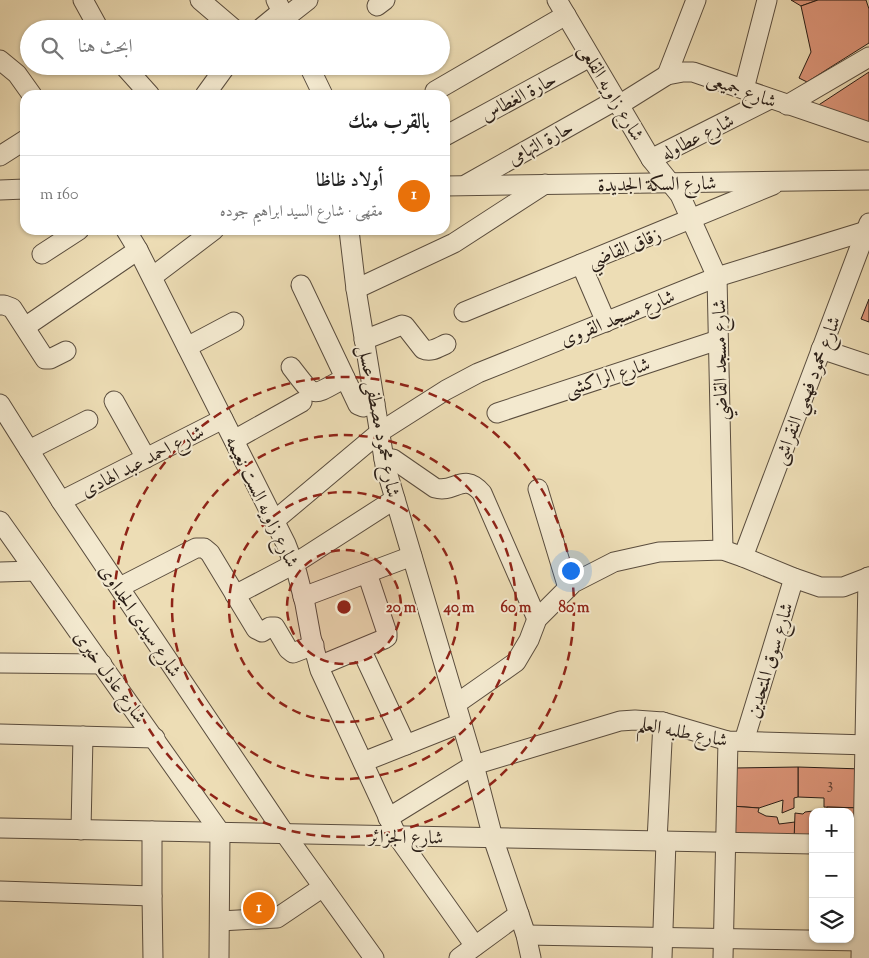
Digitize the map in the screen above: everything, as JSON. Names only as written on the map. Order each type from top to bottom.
[{"type":"street","points":[[83,0],[94,20]]},
{"type":"street","points":[[200,0],[223,20]]},
{"type":"street","points":[[284,14],[308,0]]},
{"type":"street","points":[[667,75],[696,0]]},
{"type":"street","points":[[744,89],[767,0]]},
{"type":"street","points":[[438,90],[561,8]]},
{"type":"street","name":"شارع زاويه القلعى","points":[[561,8],[651,159],[670,182]]},
{"type":"street","name":"حارة الغطاس","points":[[450,133],[590,57]]},
{"type":"street","name":"شارع عطاوله","points":[[651,159],[778,102],[869,58]]},
{"type":"street","points":[[0,60],[17,74],[28,90]]},
{"type":"street","name":"شارع جميعى","points":[[617,102],[667,75],[693,72],[869,132]]},
{"type":"street","points":[[129,75],[137,90]]},
{"type":"street","points":[[209,90],[219,75]]},
{"type":"street","points":[[313,75],[321,90]]},
{"type":"street","name":"حارة التهامى","points":[[464,185],[617,102]]},
{"type":"street","points":[[0,156],[20,143]]},
{"type":"street","name":"شارع السكة الجديدة","points":[[450,186],[869,180]]},
{"type":"street","name":"زقاق القاضي","points":[[464,312],[784,181]]},
{"type":"street","name":"شارع مسجد القاضي","points":[[670,182],[680,195],[717,277],[723,550]]},
{"type":"street","points":[[356,288],[454,243],[545,184]]},
{"type":"street","points":[[0,190],[20,189]]},
{"type":"street","name":"شارع مسجد القروى","points":[[274,521],[380,432],[446,390],[478,373],[717,277],[868,227]]},
{"type":"street","name":"شارع محمود فهمي النقراشى","points":[[743,557],[868,227]]},
{"type":"street","points":[[42,254],[71,235]]},
{"type":"street","name":"شارع زاويه الست نعيمه","points":[[129,235],[286,544],[298,573],[319,666],[388,818],[397,836],[475,946]]},
{"type":"street","points":[[152,277],[207,235]]},
{"type":"street","name":"شارع محمود مصطفى عسل","points":[[350,235],[356,288],[384,459],[474,765],[493,838],[520,914],[531,958]]},
{"type":"street","points":[[25,327],[138,250]]},
{"type":"street","points":[[581,264],[606,322]]},
{"type":"street","points":[[301,285],[360,406],[363,407],[375,403]]},
{"type":"street","points":[[0,305],[4,304],[12,308],[45,359],[50,359],[66,351]]},
{"type":"street","points":[[187,347],[234,322]]},
{"type":"street","points":[[364,340],[402,325],[425,351],[431,351],[446,344]]},
{"type":"street","name":"شارع الراكشى","points":[[497,413],[718,340]]},
{"type":"street","points":[[822,349],[869,365]]},
{"type":"street","points":[[292,367],[313,393],[320,392],[345,378]]},
{"type":"street","points":[[114,401],[146,458]]},
{"type":"street","points":[[234,440],[302,402]]},
{"type":"street","name":"شارع سيدى الجداوى","points":[[0,404],[61,501],[285,834],[374,958]]},
{"type":"street","name":"شارع احمد عبد الهادى","points":[[61,501],[223,419]]},
{"type":"street","points":[[30,450],[88,420]]},
{"type":"street","points":[[384,459],[393,459],[435,488],[445,490],[462,483],[473,485],[482,493],[537,619]]},
{"type":"street","points":[[538,489],[568,588]]},
{"type":"street","points":[[236,594],[294,564],[395,499]]},
{"type":"street","name":"شارع عادل خيرى","points":[[0,521],[220,832]]},
{"type":"street","points":[[120,587],[192,550],[204,548],[210,552],[256,629],[262,632],[270,627],[275,627],[289,651],[295,652],[314,645]]},
{"type":"street","points":[[456,704],[516,662],[529,640],[537,619],[573,583],[614,562],[659,552],[723,550],[820,587],[843,587],[868,577],[867,745],[861,845],[862,949],[723,938],[526,935]]},
{"type":"street","points":[[303,597],[412,556]]},
{"type":"street","points":[[0,572],[35,571]]},
{"type":"street","points":[[319,666],[384,639],[388,635],[367,573]]},
{"type":"street","name":"شارع سوق المتحدين","points":[[723,958],[726,842],[736,741],[794,578]]},
{"type":"street","points":[[361,649],[406,745]]},
{"type":"street","points":[[0,664],[102,664]]},
{"type":"street","name":"شارع طلبه العلم","points":[[388,818],[474,765],[620,721],[662,722],[736,741],[867,745]]},
{"type":"street","points":[[662,722],[662,958]]},
{"type":"street","points":[[362,762],[461,723]]},
{"type":"street","points":[[0,734],[155,738]]},
{"type":"street","points":[[81,830],[83,736]]},
{"type":"street","name":"شارع الجزائر","points":[[0,828],[809,844]]},
{"type":"street","points":[[152,831],[153,958]]},
{"type":"street","points":[[219,958],[220,832]]},
{"type":"street","points":[[220,921],[277,918],[323,887]]},
{"type":"street","points":[[0,891],[152,896]]},
{"type":"street","points":[[459,958],[520,914]]},
{"type":"building","points":[[791,0],[818,0],[801,6]]},
{"type":"building","points":[[818,0],[866,0],[869,9],[869,43],[807,82],[799,78],[811,52],[801,6]]},
{"type":"building","points":[[869,72],[869,124],[814,108]]},
{"type":"building","points":[[869,299],[869,322],[861,319]]},
{"type":"building","points":[[798,767],[863,769],[862,808],[824,807],[824,798],[798,797]]},
{"type":"building","points":[[798,767],[798,797],[794,798],[794,808],[782,813],[783,800],[759,808],[731,806],[734,768]]},
{"type":"building","points":[[731,806],[759,808],[758,812],[766,816],[777,817],[779,824],[795,822],[794,841],[731,841]]},
{"type":"building","points":[[827,807],[862,808],[859,841],[854,841],[854,808]]},
{"type":"building","points":[[809,812],[809,841],[794,841],[795,813],[803,814]]},
{"type":"place","name":"أولاد ظاظا","points":[[259,908]]}]
